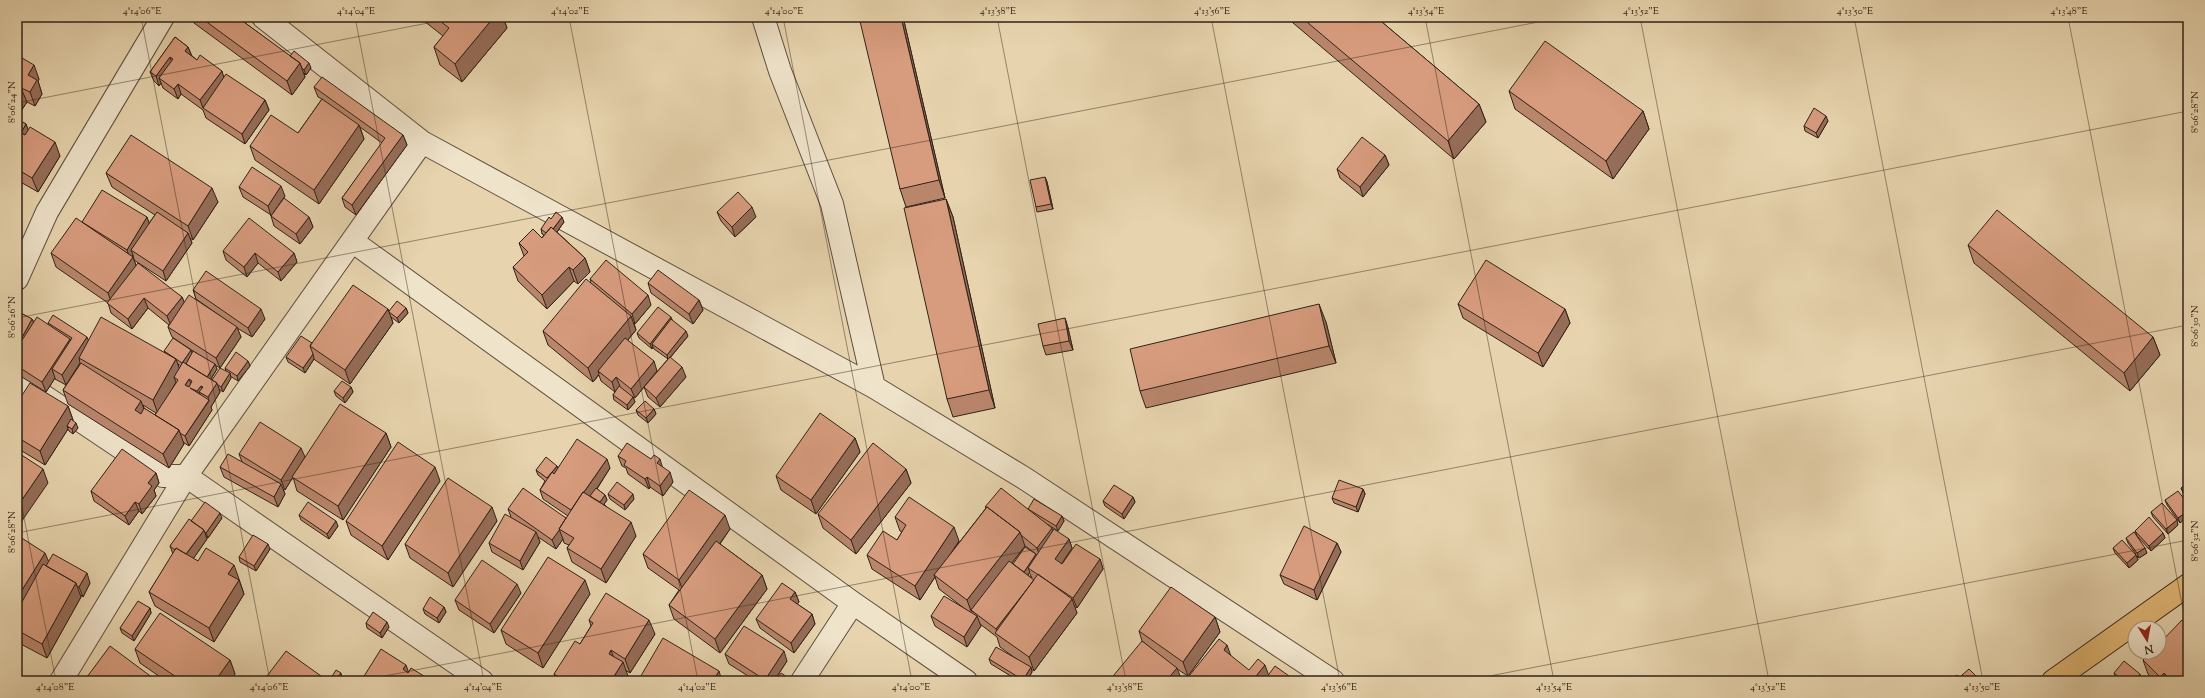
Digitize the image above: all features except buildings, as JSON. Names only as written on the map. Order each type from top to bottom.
[{"type":"main road","points":[[2053,681],[2188,586]]},
{"type":"street","points":[[17,279],[47,212],[163,17]]},
{"type":"street","points":[[263,17],[422,142],[874,387],[1024,478],[1333,681]]},
{"type":"street","points":[[763,17],[780,71],[832,204],[874,387]]},
{"type":"street","points":[[61,681],[186,476],[422,142]]},
{"type":"street","points":[[352,241],[853,603],[966,681]]},
{"type":"street","points":[[17,378],[163,476],[186,476],[470,678]]},
{"type":"street","points":[[802,681],[853,603]]}]
